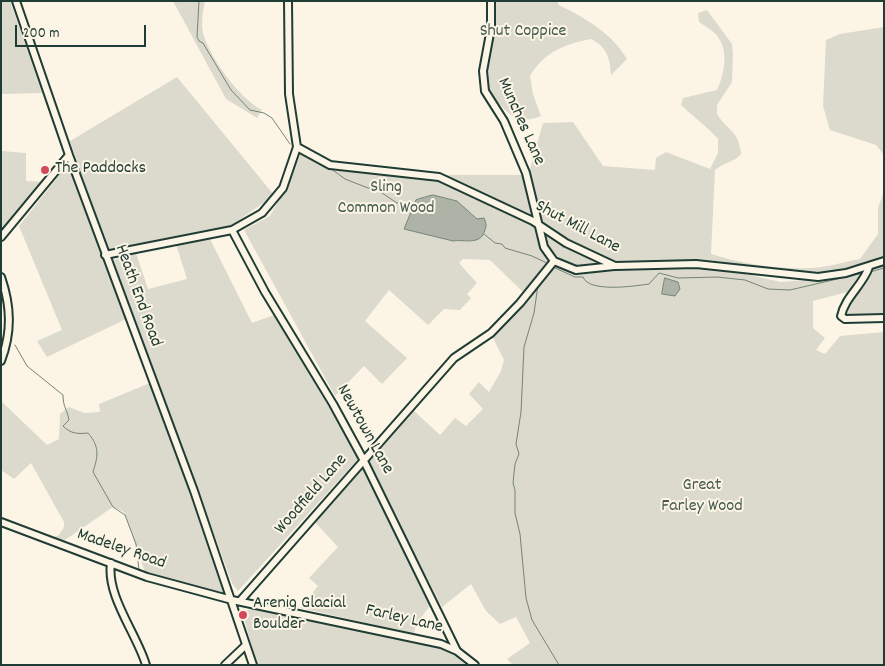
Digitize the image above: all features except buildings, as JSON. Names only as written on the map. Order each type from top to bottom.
[{"type":"street","name":"Heath End Road","points":[[16,1],[68,155],[194,491],[232,600],[252,665]]},
{"type":"street","points":[[105,255],[232,230],[262,213],[283,188],[297,147],[290,94],[288,1]]},
{"type":"street","name":"Munches Lane","points":[[491,1],[491,28],[483,71],[485,91],[504,121],[526,173],[540,225]]},
{"type":"street","name":"Shut Mill Lane","points":[[297,147],[330,165],[439,177],[540,225],[566,243],[615,266],[696,264],[818,277],[868,270],[884,261]]},
{"type":"street","points":[[1,237],[68,155]]},
{"type":"street","points":[[540,225],[544,247],[554,261],[576,270],[615,266]]},
{"type":"street","name":"Newtown Lane","points":[[232,230],[265,292],[333,404],[363,459],[457,651]]},
{"type":"street","name":"Woodfield Lane","points":[[240,601],[363,459],[454,358],[491,333],[514,309],[554,261]]},
{"type":"street","points":[[868,270],[845,304],[842,317],[845,319],[884,318]]},
{"type":"street","points":[[1,277],[10,311],[7,347],[1,361]]},
{"type":"street","name":"Madeley Road","points":[[1,522],[147,577],[232,600]]},
{"type":"street","points":[[111,563],[110,572],[114,585],[130,630],[141,649],[146,665]]},
{"type":"street","name":"Farley Lane","points":[[232,600],[425,640],[457,651],[475,665]]},
{"type":"street","points":[[225,665],[246,645]]},
{"type":"green space","points":[[1,1],[10,1],[42,93],[1,94]]},
{"type":"green space","points":[[173,1],[205,1],[202,25],[207,43],[226,76],[235,87],[262,110],[257,118],[226,99]]},
{"type":"green space","name":"Shut Coppice","points":[[494,1],[557,1],[559,5],[588,21],[606,34],[614,41],[627,59],[611,75],[607,54],[601,46],[591,39],[556,50],[542,61],[530,76],[533,94],[541,116],[522,119],[514,116],[506,111],[495,99],[488,86],[487,56]]},
{"type":"green space","points":[[707,10],[732,44],[732,82],[717,105],[717,114],[738,140],[741,154],[715,170],[711,254],[752,264],[780,268],[822,267],[860,259],[878,234],[878,208],[884,191],[884,257],[829,275],[809,277],[767,276],[735,267],[617,263],[567,242],[543,225],[529,172],[543,123],[573,122],[603,166],[655,170],[656,158],[666,152],[710,169],[718,153],[718,139],[681,105],[683,98],[717,90],[722,78],[724,56],[721,43],[714,33],[699,22],[698,13]]},
{"type":"green space","points":[[884,27],[884,155],[876,145],[830,130],[823,106],[826,40],[840,34]]},
{"type":"green space","points":[[177,77],[274,195],[231,226],[111,251],[108,249],[70,141]]},
{"type":"green space","points":[[1,151],[26,153],[26,181],[45,182],[1,235]]},
{"type":"green space","name":"Sling Common Wood","points":[[301,152],[331,166],[438,180],[536,226],[542,248],[550,261],[523,292],[490,260],[463,259],[459,263],[477,283],[467,294],[471,298],[460,310],[444,309],[428,325],[389,290],[365,321],[407,358],[382,384],[364,366],[335,396],[244,230],[270,216],[287,185]],"holes":[[[433,195],[457,201],[477,219],[485,233],[482,237],[470,241],[452,241],[405,229],[416,200]]]},
{"type":"green space","points":[[69,163],[126,319],[47,357],[37,341],[62,330],[19,226]]},
{"type":"green space","points":[[440,175],[525,175],[537,221]]},
{"type":"green space","points":[[544,231],[609,265],[576,268],[557,256],[545,243]]},
{"type":"green space","points":[[210,239],[252,323],[274,315],[359,458],[238,591],[232,583],[113,260],[136,253],[148,289],[187,279],[176,244]]},
{"type":"green space","name":"Great Farley Wood","points":[[555,261],[575,272],[640,268],[707,269],[732,271],[781,282],[841,277],[865,270],[851,291],[813,301],[813,328],[825,338],[816,350],[825,354],[840,336],[884,332],[884,665],[513,665],[507,659],[530,643],[516,617],[500,624],[486,611],[471,584],[442,607],[366,459],[413,410],[440,435],[455,418],[466,426],[483,409],[469,394],[479,382],[489,392],[501,371],[504,360],[492,336],[518,310]]},
{"type":"green space","points":[[884,263],[884,316],[845,316],[846,308],[865,285],[871,267]]},
{"type":"green space","points":[[150,383],[226,595],[145,572],[124,512],[113,507],[62,542],[54,537],[59,535],[64,527],[64,522],[31,463],[14,479],[1,470],[1,401],[47,445],[59,439],[60,414],[69,407],[84,413],[100,412],[99,404]]},
{"type":"green space","points":[[362,467],[430,606],[416,624],[414,634],[301,608],[318,586],[309,578],[338,547],[313,520]]},
{"type":"green space","points":[[257,608],[317,619],[439,647],[449,651],[466,665],[257,665],[243,615],[247,610]]},
{"type":"shaded area","points":[[433,195],[457,201],[477,219],[484,218],[486,228],[483,235],[472,241],[453,241],[404,229],[416,200]]},
{"type":"shaded area","points":[[665,278],[678,282],[680,289],[675,296],[662,294]]},
{"type":"waterway","points":[[199,1],[197,37],[199,41],[203,43],[231,90],[250,110],[264,113],[272,118],[290,144]]},
{"type":"waterway","points":[[299,152],[324,165]]},
{"type":"waterway","points":[[330,168],[345,179],[368,188],[376,189],[397,203],[406,204]]},
{"type":"waterway","points":[[484,234],[495,243],[502,244],[505,248],[532,256],[547,263]]},
{"type":"waterway","points":[[553,267],[575,277],[583,277],[587,282],[603,287],[649,284],[659,273],[678,278],[717,277],[745,280],[768,289],[790,290],[863,273]]},
{"type":"waterway","points":[[870,272],[884,268]]},
{"type":"waterway","points":[[538,285],[534,313],[524,347],[521,412],[516,444],[519,454],[515,464],[513,483],[526,598],[532,620],[559,665]]},
{"type":"waterway","points":[[15,345],[27,366],[63,395],[69,420],[63,426],[75,433],[88,433],[95,443],[97,456],[93,472],[113,507],[125,515],[136,544],[139,570]]},
{"type":"place","name":"The Paddocks","points":[[45,170]]},
{"type":"place","name":"Arenig Glacial Boulder","points":[[243,615]]}]
